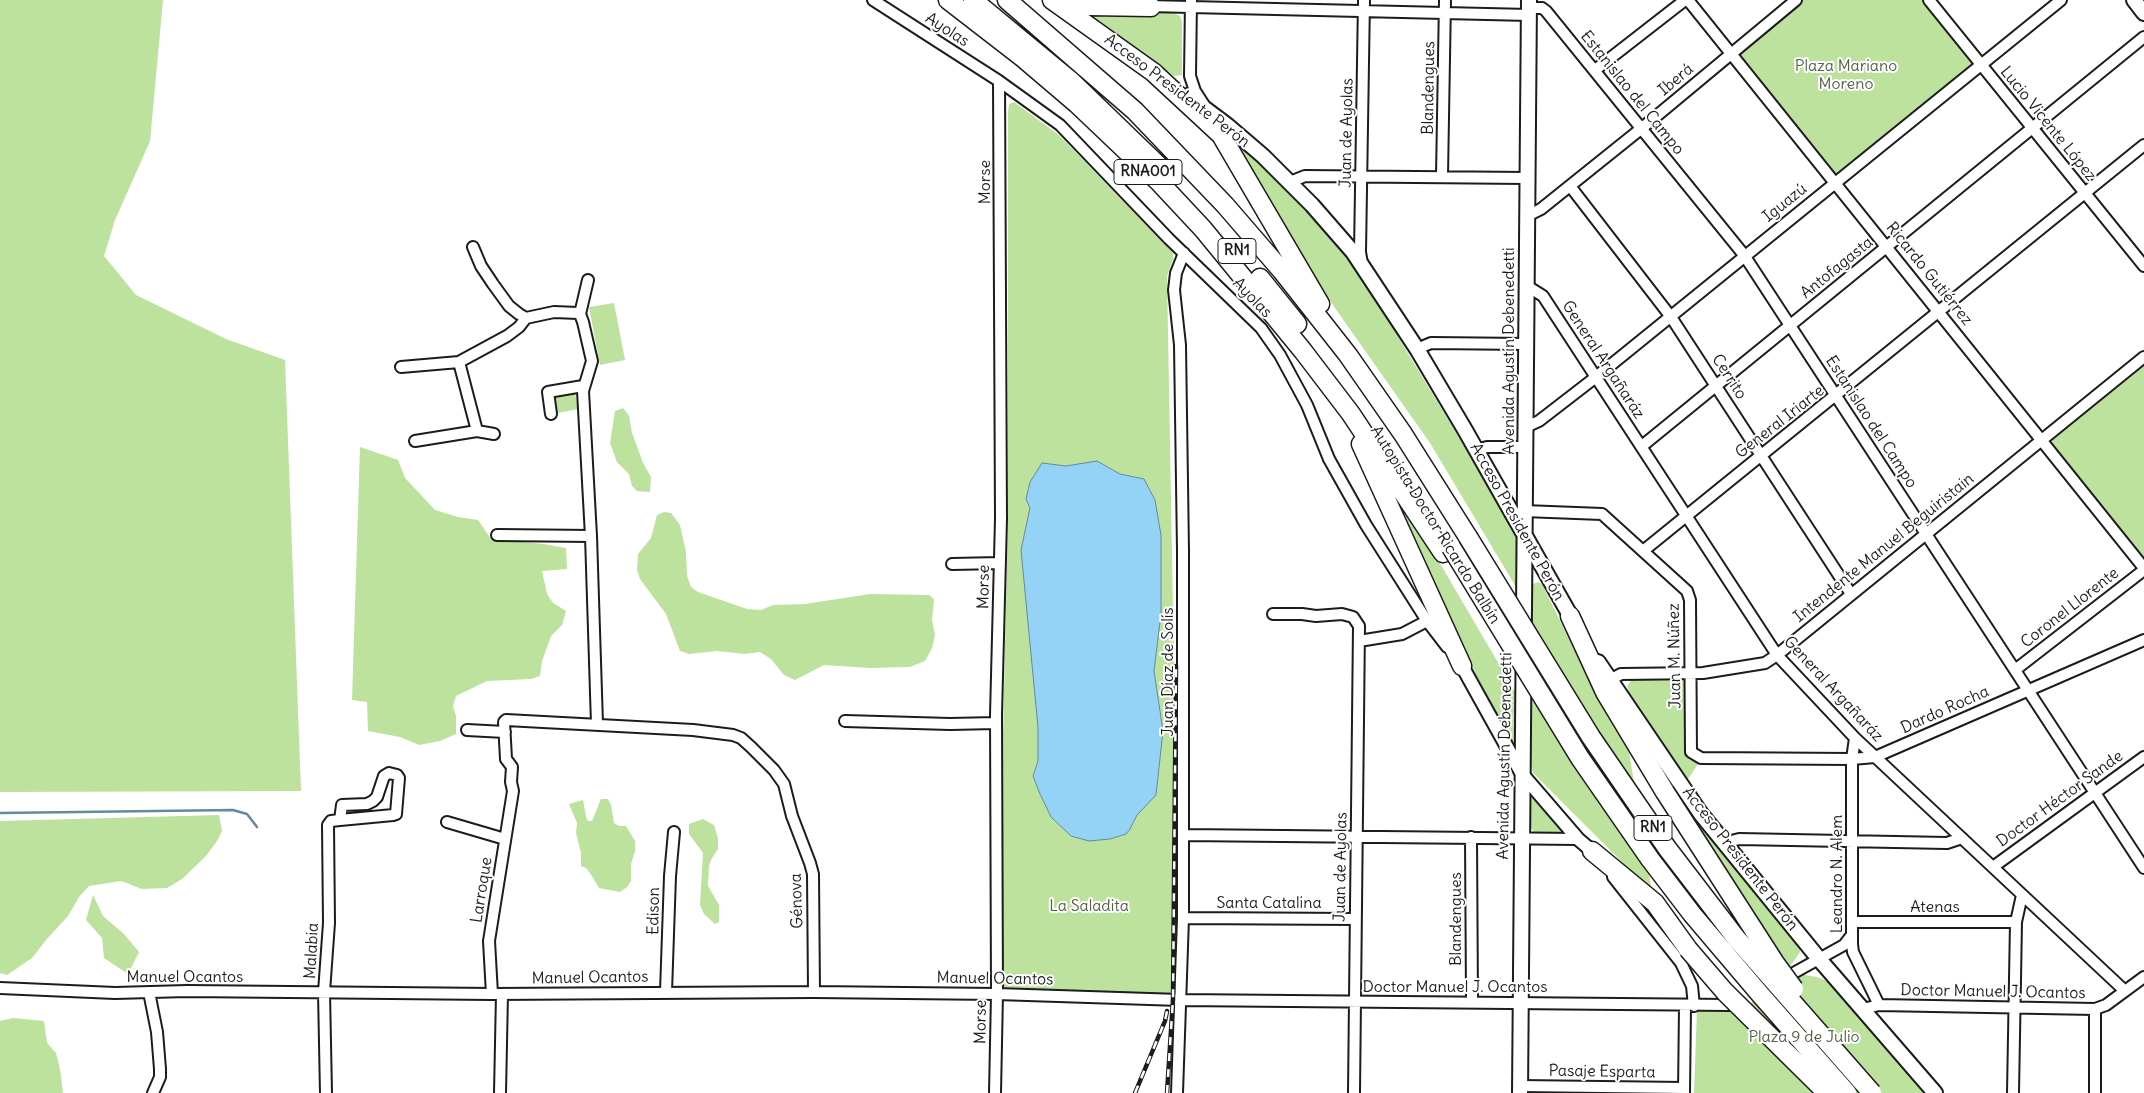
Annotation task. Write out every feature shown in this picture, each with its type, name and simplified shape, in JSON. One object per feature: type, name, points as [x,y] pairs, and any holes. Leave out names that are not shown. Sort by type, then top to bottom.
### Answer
[{"type":"highway","name":"RNA001","points":[[948,0],[1057,86],[1160,183],[1203,229],[1247,281],[1320,372],[1447,550],[1563,751],[1653,880],[1739,987],[1834,1093]]},
{"type":"highway","name":"Autopista Doctor Ricardo Balbín","points":[[973,0],[1078,87],[1173,180],[1232,244],[1280,302],[1362,412],[1447,550],[1575,750],[1650,859],[1728,958],[1847,1093]]},
{"type":"highway","name":"Autopista Doctor Ricardo Balbín","points":[[1007,0],[1095,75],[1163,140],[1225,204],[1282,271],[1348,354],[1403,434],[1591,737],[1667,848],[1736,938],[1867,1086]]},
{"type":"highway","name":"Acceso Presidente Perón","points":[[1052,0],[1153,72]]},
{"type":"highway","points":[[1063,0],[1089,6],[1151,7]]},
{"type":"highway","points":[[1153,72],[1221,135],[1258,195],[1348,354]]},
{"type":"highway","points":[[1320,372],[1362,447],[1462,666]]},
{"type":"highway","points":[[1570,616],[1605,692],[1664,792],[1775,963],[1867,1086]]},
{"type":"highway","points":[[1592,851],[1655,903],[1688,949],[1725,992],[1828,1093]]},
{"type":"main road","points":[[2134,0],[2144,13]]},
{"type":"main road","name":"Avenida Agustín Debenedetti","points":[[1520,1090],[1529,8]]},
{"type":"main road","name":"Acceso Presidente Perón","points":[[1153,72],[1207,109],[1263,156],[1329,224],[1363,267],[1417,349],[1477,450],[1524,538],[1570,616],[1610,680],[1685,791],[1819,959],[1935,1093]]},
{"type":"street","name":"Ayolas","points":[[873,0],[999,81],[1060,125],[1184,253],[1249,314],[1280,356],[1311,413],[1338,476],[1366,525],[1427,622],[1462,666]]},
{"type":"street","points":[[1126,0],[1151,7],[1191,3],[1364,5],[1445,13],[1529,8]]},
{"type":"street","name":"Blandengues","points":[[1442,176],[1445,0]]},
{"type":"street","points":[[1595,70],[1687,0]]},
{"type":"street","name":"Ricardo Gutiérrez","points":[[1687,0],[1732,52],[2144,569]]},
{"type":"street","name":"Iberá","points":[[1527,216],[1541,209],[1570,186],[1796,0]]},
{"type":"street","name":"Lucio Vicente López","points":[[1929,0],[2031,129],[2144,266]]},
{"type":"street","name":"Iguazú","points":[[1526,427],[1539,421],[1596,377],[2061,0]]},
{"type":"street","points":[[1191,3],[1190,76],[1195,91],[1207,109]]},
{"type":"street","name":"Juan de Ayolas","points":[[1363,267],[1360,252],[1364,5]]},
{"type":"street","name":"Estanislao del Campo","points":[[1529,8],[1542,8],[1546,11],[1744,256],[1837,395],[2144,868]]},
{"type":"street","name":"Antofagasta","points":[[1642,446],[2144,37]]},
{"type":"street","name":"Morse","points":[[995,1093],[996,722],[1000,563],[999,81]]},
{"type":"street","name":"General Iriarte","points":[[1644,551],[2144,145]]},
{"type":"street","points":[[1290,182],[1305,176],[1527,178]]},
{"type":"street","name":"Cerrito","points":[[1570,186],[1671,317],[1762,454],[1851,594]]},
{"type":"street","points":[[473,247],[481,266],[509,306],[526,318]]},
{"type":"street","name":"Juan Díaz de Solís","points":[[1177,1093],[1184,835],[1180,345],[1174,290],[1176,273],[1184,253]]},
{"type":"street","points":[[467,730],[505,732],[504,722],[506,720],[597,724],[584,386],[592,361],[580,314],[588,280]]},
{"type":"street","name":"General Argañaráz","points":[[1527,286],[1543,296],[1777,655],[1855,738],[2125,990]]},
{"type":"street","points":[[401,367],[459,362],[507,336],[526,318],[554,312],[580,314]]},
{"type":"street","points":[[1417,349],[1431,343],[1526,344]]},
{"type":"street","name":"Intendente Manuel Beguiristain","points":[[1610,680],[1620,674],[1690,674],[1765,663],[2144,357]]},
{"type":"street","points":[[459,362],[477,431]]},
{"type":"street","points":[[551,414],[548,392],[584,386]]},
{"type":"street","points":[[415,441],[477,431],[494,434]]},
{"type":"street","points":[[1477,450],[1487,447],[1525,447]]},
{"type":"street","name":"Juan M. Núñez","points":[[1524,511],[1597,513],[1606,517],[1690,596],[1691,752]]},
{"type":"street","points":[[497,535],[591,536]]},
{"type":"street","points":[[952,564],[1000,563]]},
{"type":"street","name":"Coronel Llorente","points":[[2015,670],[2144,569]]},
{"type":"street","name":"Juan de Ayolas","points":[[1273,614],[1348,615],[1356,620],[1359,626],[1354,1093]]},
{"type":"street","points":[[1358,641],[1402,634],[1427,622]]},
{"type":"street","name":"Dardo Rocha","points":[[1691,752],[1701,758],[1852,759],[1875,757],[2144,640]]},
{"type":"street","points":[[1462,666],[1522,774],[1578,839],[1592,851],[1681,964],[1692,986],[1684,1090]]},
{"type":"street","points":[[845,721],[950,724],[996,722]]},
{"type":"street","name":"Génova","points":[[597,724],[692,730],[733,735],[741,738],[774,770],[784,784],[792,816],[813,874],[814,992]]},
{"type":"street","name":"Larroque","points":[[500,1093],[497,994],[489,941],[513,791],[510,782],[512,768],[506,759],[505,732]]},
{"type":"street","name":"Leandro N. Alem","points":[[1855,738],[1852,759],[1852,936],[1854,952],[1879,1005]]},
{"type":"street","name":"Doctor Héctor Sande","points":[[1993,867],[2144,756]]},
{"type":"street","name":"Malabia","points":[[326,1093],[324,992],[329,923],[328,826],[331,821],[396,814],[399,778],[397,775],[389,773],[384,776],[377,797],[373,801],[367,804],[342,805],[340,820]]},
{"type":"street","points":[[446,822],[505,839]]},
{"type":"street","name":"Edison","points":[[666,992],[670,876],[674,832]]},
{"type":"street","points":[[1184,835],[1578,839]]},
{"type":"street","name":"Blandengues","points":[[1471,837],[1472,1001]]},
{"type":"street","points":[[1724,842],[1739,839],[1948,843],[1962,838]]},
{"type":"street","points":[[2013,1093],[2016,922],[2022,895]]},
{"type":"street","name":"Santa Catalina","points":[[1183,918],[1355,919]]},
{"type":"street","name":"Atenas","points":[[1853,922],[2016,922]]},
{"type":"street","points":[[1790,975],[1844,945],[1852,936]]},
{"type":"street","name":"Doctor Manuel J. Ocantos","points":[[1863,1009],[1879,1005],[2095,1009],[2106,1005],[2144,977]]},
{"type":"street","name":"Manuel Ocantos","points":[[0,988],[48,988],[85,992],[497,994],[814,992],[996,994],[1180,1000]]},
{"type":"street","points":[[149,992],[157,1032],[160,1069],[160,1077],[154,1093]]},
{"type":"street","name":"Doctor Manuel J. Ocantos","points":[[1180,1000],[1520,1001],[1690,1006],[1730,1005]]},
{"type":"street","points":[[2095,1009],[2095,1093]]},
{"type":"street","name":"Pasaje Esparta","points":[[1520,1090],[1684,1090]]},
{"type":"green space","points":[[0,0],[163,0],[150,141],[115,220],[104,256],[136,295],[226,339],[285,360],[301,791],[0,792]]},
{"type":"green space","name":"Plaza Mariano Moreno","points":[[1796,0],[1929,0],[1981,65],[1835,182],[1731,53]]},
{"type":"green space","points":[[1091,12],[1171,12],[1180,16],[1182,22],[1182,75],[1174,76],[1091,15]]},
{"type":"green space","name":"La Saladita","points":[[1014,102],[1059,135],[1173,253],[1173,259],[1167,276],[1180,1000],[997,994],[1008,518],[1008,112],[1009,104]]},
{"type":"green space","points":[[1232,137],[1299,204],[1355,266],[1518,535],[1516,587],[1430,443],[1316,281]]},
{"type":"green space","points":[[614,303],[625,360],[600,365],[589,307]]},
{"type":"green space","points":[[2144,357],[2144,568],[2042,440]]},
{"type":"green space","points":[[575,393],[578,409],[558,413],[555,396]]},
{"type":"green space","points":[[623,408],[629,416],[632,433],[643,463],[651,477],[650,492],[637,491],[632,486],[629,474],[617,462],[610,443],[615,411]]},
{"type":"green space","points":[[360,447],[398,460],[405,478],[435,510],[458,517],[478,520],[491,539],[566,548],[567,569],[542,571],[547,594],[553,603],[566,611],[562,625],[551,636],[542,661],[540,676],[531,679],[487,681],[456,696],[453,706],[456,716],[456,734],[440,741],[419,745],[400,737],[368,731],[367,702],[352,700]]},
{"type":"green space","points":[[1371,458],[1428,543],[1517,695],[1517,743],[1512,743],[1493,710]]},
{"type":"green space","points":[[664,512],[671,513],[680,525],[686,552],[687,576],[691,587],[698,592],[747,609],[761,610],[773,605],[805,604],[870,594],[929,595],[934,599],[932,620],[935,635],[932,648],[925,661],[910,667],[870,668],[824,665],[795,680],[784,675],[771,659],[760,652],[744,654],[717,651],[689,654],[680,651],[666,614],[640,579],[637,570],[638,554],[651,538],[657,515]]},
{"type":"green space","points":[[1538,582],[1542,584],[1591,684],[1629,752],[1652,892],[1533,773],[1529,761],[1531,587]]},
{"type":"green space","points":[[1633,678],[1681,679],[1685,681],[1687,686],[1685,754],[1690,760],[1697,761],[1698,764],[1686,782],[1629,693],[1627,686]]},
{"type":"green space","points":[[1534,797],[1567,832],[1534,832],[1531,828],[1529,799]]},
{"type":"green space","points":[[1676,797],[1717,840],[1800,943],[1800,952],[1789,968]]},
{"type":"green space","points":[[601,799],[608,799],[614,823],[619,826],[626,826],[635,841],[635,851],[631,864],[631,881],[620,892],[599,888],[586,868],[581,866],[581,853],[576,833],[577,823],[569,804],[583,800],[586,817],[588,821],[592,821]]},
{"type":"green space","points":[[219,815],[222,831],[217,841],[206,856],[182,879],[167,888],[142,889],[121,881],[89,886],[79,897],[68,916],[32,958],[7,975],[0,973],[0,821]]},
{"type":"green space","points":[[703,819],[714,825],[718,839],[718,849],[709,865],[708,886],[719,905],[719,922],[715,924],[704,914],[700,905],[703,853],[689,834],[689,824]]},
{"type":"green space","points":[[93,895],[103,916],[124,934],[139,952],[128,974],[104,958],[102,938],[86,920]]},
{"type":"green space","name":"Plaza 9 de Julio","points":[[1799,974],[1817,977],[1835,984],[1923,1093],[1694,1093],[1697,1010],[1732,1011],[1749,1004]]},
{"type":"green space","points":[[13,1018],[44,1021],[47,1043],[56,1053],[63,1093],[0,1093],[0,1021]]},
{"type":"water","points":[[1097,461],[1120,474],[1144,479],[1155,500],[1161,535],[1161,614],[1154,671],[1163,731],[1156,795],[1137,815],[1126,834],[1110,839],[1089,841],[1071,836],[1051,817],[1033,776],[1038,761],[1038,727],[1021,550],[1030,508],[1026,499],[1030,482],[1042,463],[1066,466]]},
{"type":"waterway","points":[[0,813],[233,810],[247,814],[257,827]]},
{"type":"railway","points":[[1167,1093],[1173,999],[1176,666]]},
{"type":"railway","points":[[1135,1093],[1165,1021],[1167,1011]]}]
